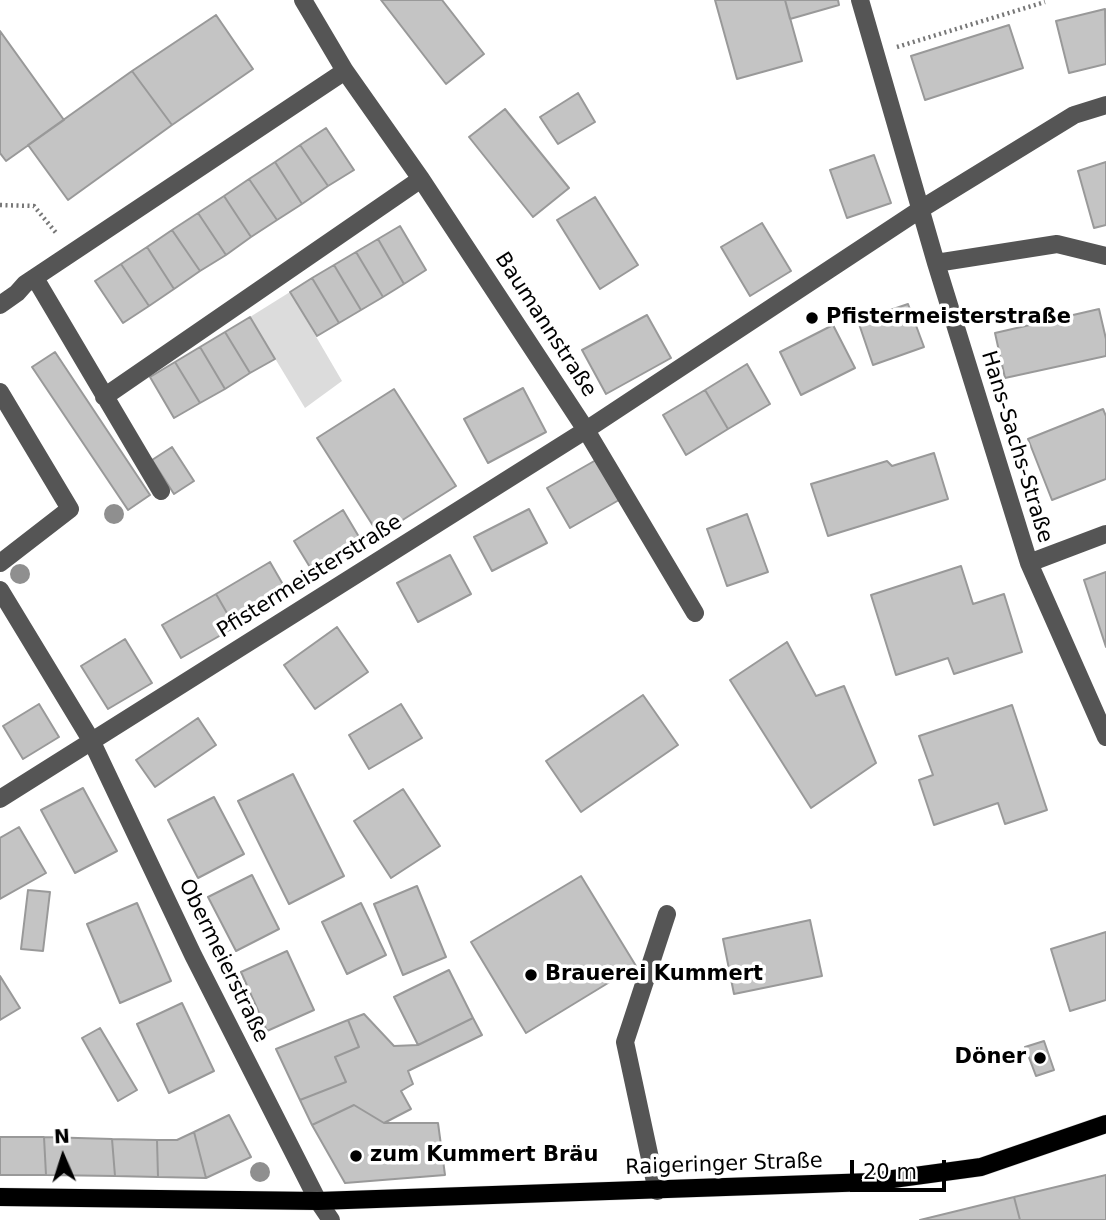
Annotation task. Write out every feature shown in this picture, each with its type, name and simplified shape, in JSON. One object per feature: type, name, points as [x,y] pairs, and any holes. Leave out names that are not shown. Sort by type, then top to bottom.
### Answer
[{"type":"main road","name":"Raigeringer Straße","points":[[0,1197],[318,1201],[871,1182],[981,1167],[1106,1124]]},
{"type":"street","name":"Baumannstraße","points":[[303,0],[345,71],[421,179],[586,430],[695,612]]},
{"type":"street","name":"Hans-Sachs-Straße","points":[[860,0],[936,263],[1028,563],[1106,737]]},
{"type":"street","points":[[0,305],[35,278],[345,71]]},
{"type":"street","name":"Pfistermeisterstraße","points":[[0,799],[586,430],[921,209],[1074,115],[1106,106]]},
{"type":"street","points":[[104,397],[421,179]]},
{"type":"street","points":[[936,263],[1057,244],[1106,256]]},
{"type":"street","points":[[35,278],[161,491]]},
{"type":"street","points":[[0,392],[70,509],[0,563]]},
{"type":"street","points":[[1028,563],[1106,534]]},
{"type":"street","points":[[0,590],[91,740]]},
{"type":"street","name":"Obermeierstraße","points":[[91,740],[193,955],[318,1201],[331,1220]]},
{"type":"street","points":[[657,1191],[625,1042],[667,914]]},
{"type":"path","points":[[876,53],[1045,2]]},
{"type":"path","points":[[0,205],[34,206],[72,254]]},
{"type":"shaded area","points":[[290,292],[342,381],[305,408],[250,317]]},
{"type":"building","points":[[381,0],[442,0],[484,54],[446,84]]},
{"type":"building","points":[[715,0],[785,0],[802,61],[737,79]]},
{"type":"building","points":[[785,0],[838,0],[839,5],[790,19]]},
{"type":"building","points":[[1105,9],[1106,64],[1069,73],[1056,21]]},
{"type":"building","points":[[216,15],[253,69],[172,125],[132,71]]},
{"type":"building","points":[[1009,25],[1023,68],[925,100],[911,56]]},
{"type":"building","points":[[0,31],[64,120],[6,161],[0,153]]},
{"type":"building","points":[[132,71],[172,125],[68,200],[28,145]]},
{"type":"building","points":[[578,93],[595,122],[558,144],[540,117]]},
{"type":"building","points":[[505,109],[569,188],[533,217],[469,137]]},
{"type":"building","points":[[326,128],[354,170],[328,186],[300,145]]},
{"type":"building","points":[[300,145],[328,186],[302,204],[275,162]]},
{"type":"building","points":[[874,155],[891,203],[847,218],[830,170]]},
{"type":"building","points":[[275,162],[302,204],[277,220],[249,179]]},
{"type":"building","points":[[1106,162],[1106,225],[1094,228],[1078,171]]},
{"type":"building","points":[[249,179],[277,220],[251,237],[224,196]]},
{"type":"building","points":[[224,196],[251,237],[226,255],[198,213]]},
{"type":"building","points":[[595,197],[638,265],[600,289],[557,220]]},
{"type":"building","points":[[198,213],[226,255],[200,271],[172,230]]},
{"type":"building","points":[[762,223],[791,271],[750,296],[721,247]]},
{"type":"building","points":[[400,226],[426,270],[404,284],[378,239]]},
{"type":"building","points":[[172,230],[200,271],[174,289],[147,247]]},
{"type":"building","points":[[378,239],[404,284],[383,297],[356,252]]},
{"type":"building","points":[[147,247],[174,289],[149,306],[121,264]]},
{"type":"building","points":[[356,252],[383,297],[361,310],[334,265]]},
{"type":"building","points":[[121,264],[149,306],[123,323],[95,281]]},
{"type":"building","points":[[334,265],[361,310],[339,323],[312,278]]},
{"type":"building","points":[[312,278],[339,323],[317,336],[290,292]]},
{"type":"building","points":[[908,304],[924,347],[873,365],[858,321]]},
{"type":"building","points":[[1099,309],[1106,339],[1106,356],[1005,378],[995,333]]},
{"type":"building","points":[[647,315],[671,358],[606,394],[582,350]]},
{"type":"building","points":[[250,317],[275,359],[250,373],[225,332]]},
{"type":"building","points":[[833,325],[855,368],[801,395],[780,352]]},
{"type":"building","points":[[225,332],[250,373],[225,389],[200,347]]},
{"type":"building","points":[[200,347],[225,389],[200,403],[175,362]]},
{"type":"building","points":[[55,352],[150,495],[128,510],[32,367]]},
{"type":"building","points":[[175,362],[200,403],[174,418],[150,377]]},
{"type":"building","points":[[747,364],[770,404],[728,429],[705,390]]},
{"type":"building","points":[[523,388],[546,432],[488,463],[464,419]]},
{"type":"building","points":[[394,389],[456,486],[379,535],[317,438]]},
{"type":"building","points":[[705,390],[728,429],[686,455],[663,415]]},
{"type":"building","points":[[1103,409],[1106,416],[1106,479],[1052,500],[1028,439]]},
{"type":"building","points":[[172,447],[194,481],[174,494],[152,460]]},
{"type":"building","points":[[934,453],[948,499],[828,536],[811,484],[887,461],[892,466]]},
{"type":"building","points":[[596,460],[619,500],[570,528],[547,488]]},
{"type":"building","points":[[529,509],[547,543],[492,571],[474,537]]},
{"type":"building","points":[[343,510],[365,547],[316,577],[294,541]]},
{"type":"building","points":[[747,514],[768,572],[727,586],[707,529]]},
{"type":"building","points":[[450,555],[471,594],[418,622],[397,583]]},
{"type":"building","points":[[270,562],[289,595],[235,627],[216,594]]},
{"type":"building","points":[[961,566],[973,604],[1004,594],[1022,652],[954,674],[948,658],[896,675],[871,595]]},
{"type":"building","points":[[1106,572],[1106,647],[1084,580]]},
{"type":"building","points":[[216,594],[235,627],[181,658],[162,625]]},
{"type":"building","points":[[337,627],[368,672],[315,709],[284,665]]},
{"type":"building","points":[[125,639],[152,683],[108,709],[81,666]]},
{"type":"building","points":[[787,642],[816,696],[844,686],[876,763],[811,808],[730,680]]},
{"type":"building","points":[[643,695],[678,745],[581,812],[546,761]]},
{"type":"building","points":[[39,704],[59,737],[23,759],[3,726]]},
{"type":"building","points":[[401,704],[422,738],[369,769],[349,735]]},
{"type":"building","points":[[1012,705],[1047,810],[1005,824],[998,803],[934,825],[919,780],[933,775],[919,736]]},
{"type":"building","points":[[198,718],[216,745],[155,787],[136,760]]},
{"type":"building","points":[[293,774],[344,876],[289,904],[238,801]]},
{"type":"building","points":[[83,788],[117,851],[75,873],[41,810]]},
{"type":"building","points":[[403,789],[440,846],[391,878],[354,821]]},
{"type":"building","points":[[214,797],[244,854],[198,878],[168,820]]},
{"type":"building","points":[[19,827],[46,873],[0,899],[0,838]]},
{"type":"building","points":[[252,875],[279,929],[236,951],[208,897]]},
{"type":"building","points":[[581,876],[636,966],[526,1033],[471,942]]},
{"type":"building","points":[[417,886],[446,957],[403,975],[374,904]]},
{"type":"building","points":[[28,890],[50,892],[43,951],[21,949]]},
{"type":"building","points":[[137,903],[171,981],[120,1003],[87,924]]},
{"type":"building","points":[[361,903],[386,955],[347,974],[322,922]]},
{"type":"building","points":[[810,920],[822,976],[734,994],[723,939]]},
{"type":"building","points":[[1106,932],[1106,1000],[1070,1011],[1051,949]]},
{"type":"building","points":[[287,951],[314,1010],[267,1031],[241,972]]},
{"type":"building","points":[[449,970],[473,1018],[418,1045],[394,997]]},
{"type":"building","points":[[0,976],[20,1008],[0,1020]]},
{"type":"building","points":[[182,1003],[214,1071],[169,1093],[137,1024]]},
{"type":"building","points":[[364,1014],[394,1046],[418,1045],[473,1018],[482,1035],[408,1071],[413,1084],[401,1091],[411,1109],[384,1123],[354,1105],[312,1125],[300,1100],[346,1082],[335,1057],[359,1047],[348,1020]]},
{"type":"building","points":[[348,1020],[359,1047],[335,1057],[346,1082],[300,1100],[276,1049]]},
{"type":"building","points":[[100,1028],[137,1090],[118,1101],[82,1038]]},
{"type":"building","name":"Döner","points":[[1044,1041],[1054,1070],[1036,1076],[1025,1047]]},
{"type":"building","points":[[354,1105],[384,1123],[438,1123],[445,1175],[345,1183],[312,1125]]},
{"type":"building","points":[[229,1115],[251,1157],[206,1178],[194,1132]]},
{"type":"building","points":[[194,1132],[206,1178],[158,1177],[157,1140],[177,1140]]},
{"type":"building","points":[[0,1137],[44,1137],[46,1175],[0,1175]]},
{"type":"building","points":[[44,1137],[112,1139],[115,1176],[46,1175]]},
{"type":"building","points":[[112,1139],[157,1140],[158,1177],[115,1176]]},
{"type":"building","points":[[1106,1175],[1106,1220],[1020,1220],[1014,1197]]},
{"type":"building","points":[[1014,1197],[1020,1220],[920,1220]]},
{"type":"place","name":"Pfistermeisterstraße","points":[[812,318]]},
{"type":"place","name":"Brauerei Kummert","points":[[531,975]]},
{"type":"place","name":"Döner","points":[[1040,1058]]},
{"type":"place","name":"zum Kummert Bräu","points":[[356,1156]]}]
